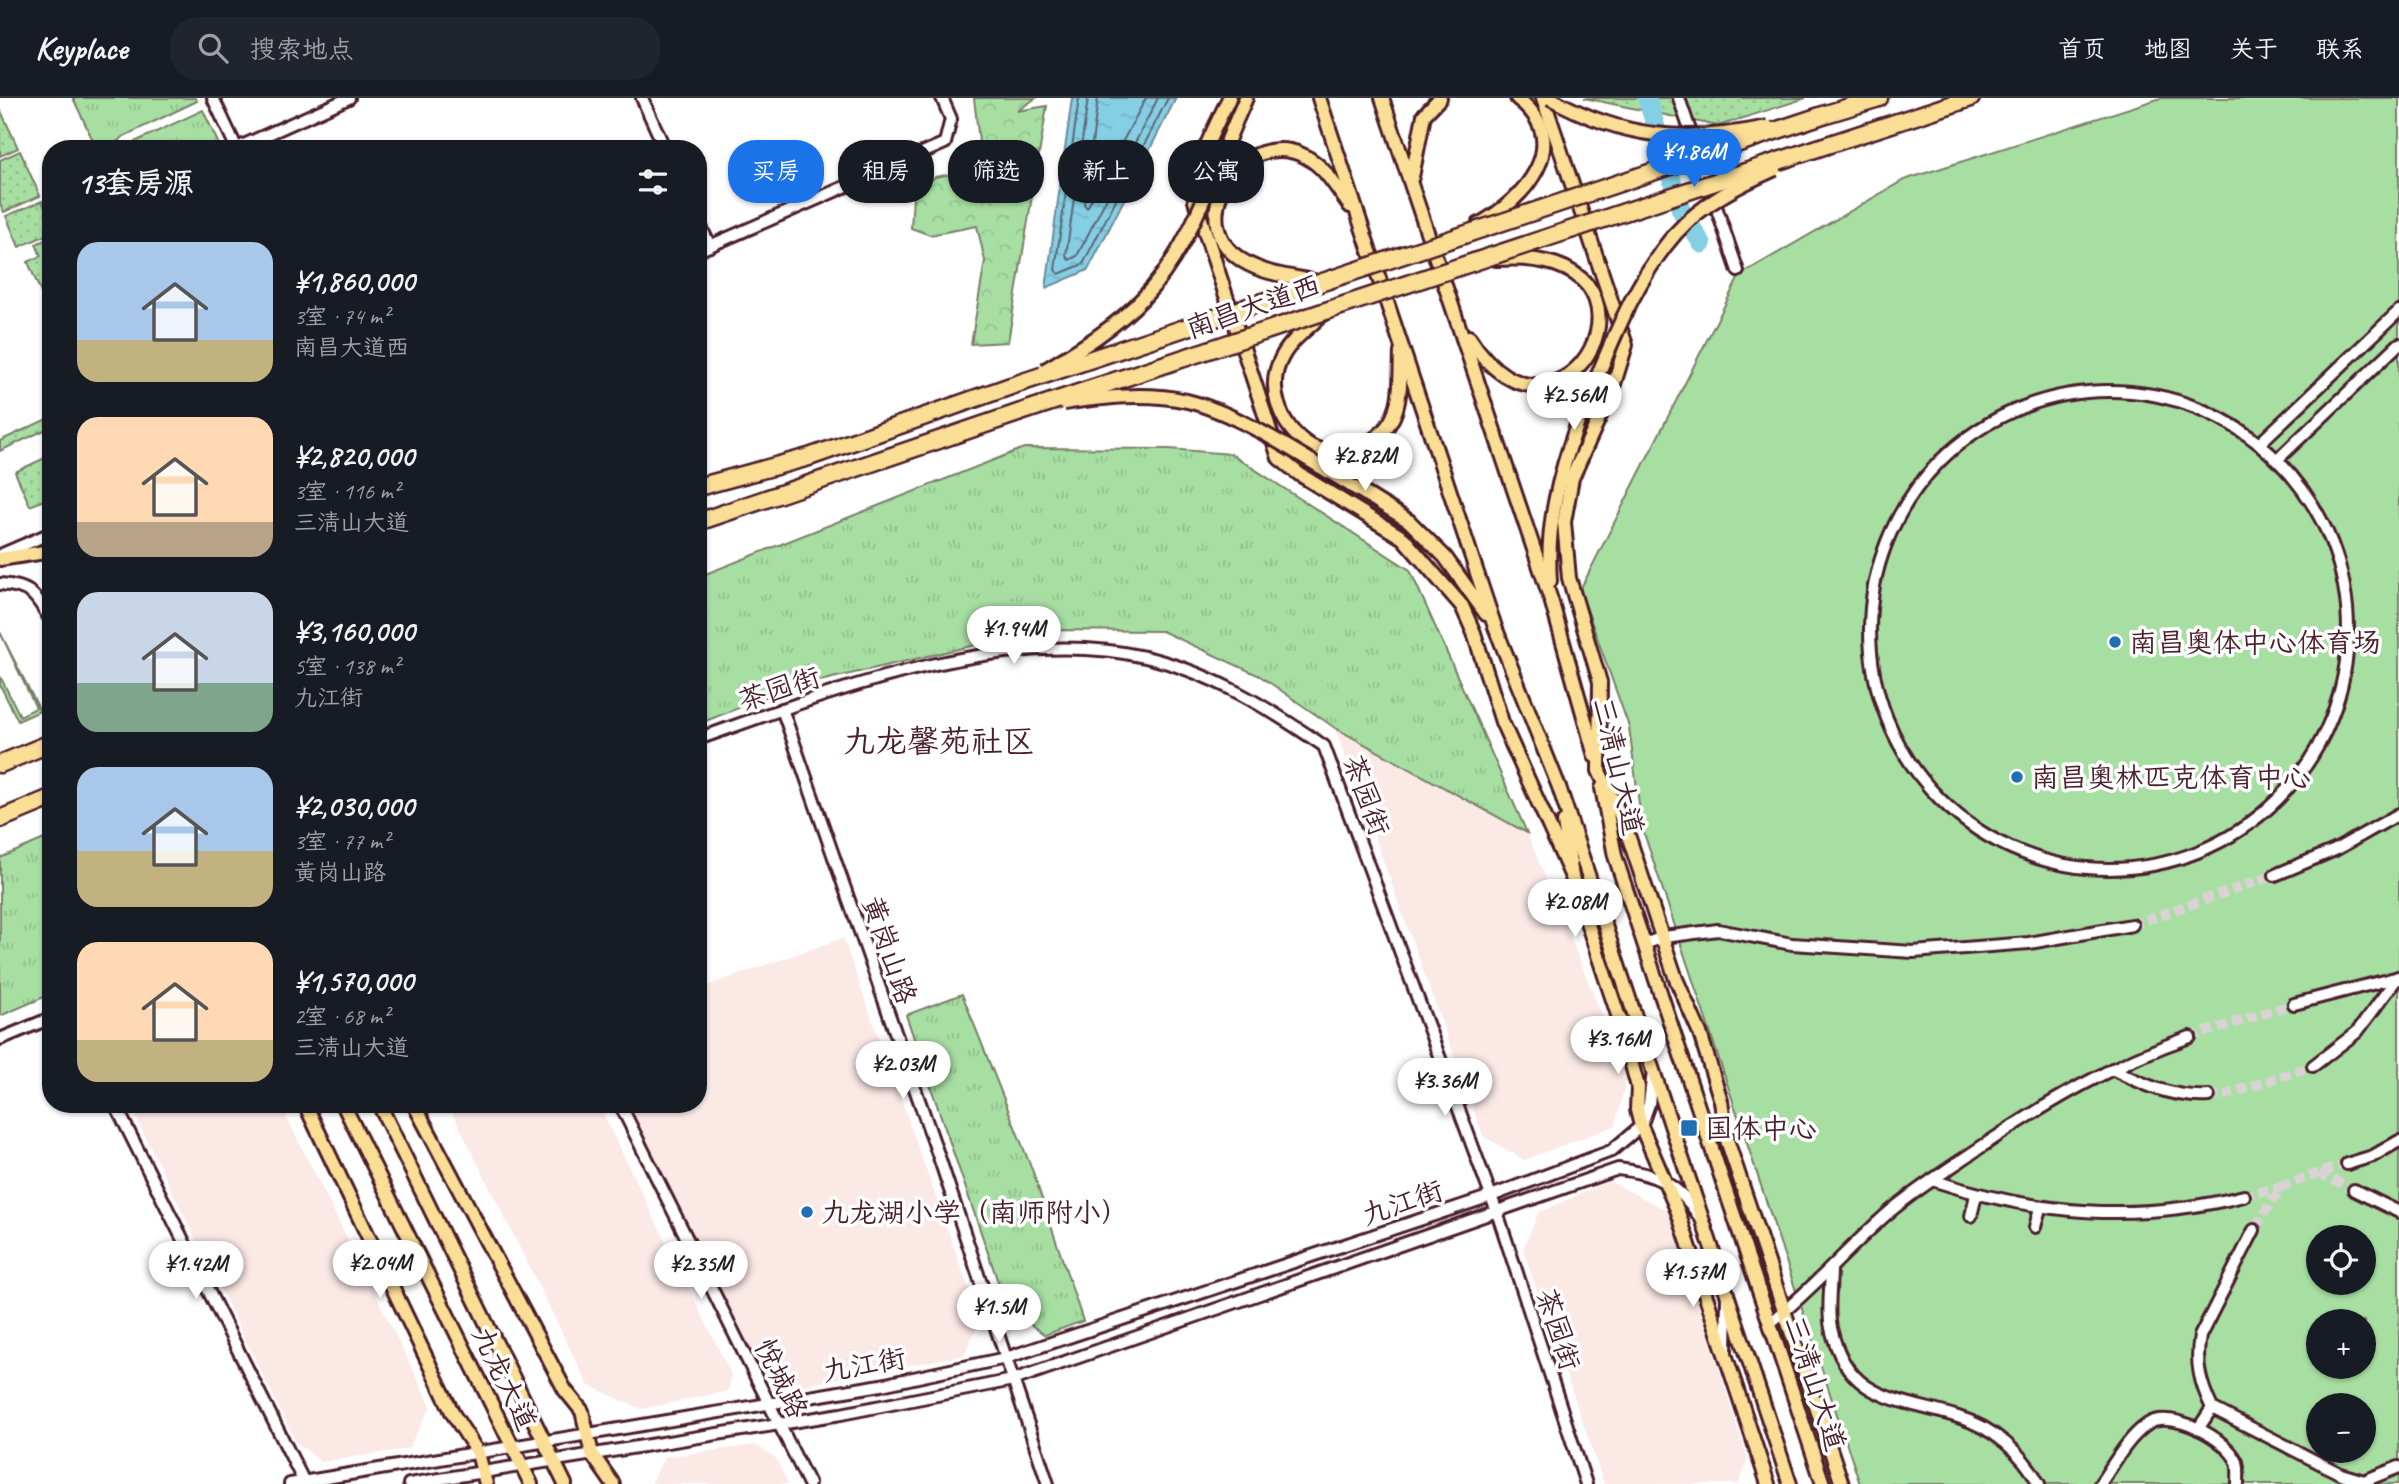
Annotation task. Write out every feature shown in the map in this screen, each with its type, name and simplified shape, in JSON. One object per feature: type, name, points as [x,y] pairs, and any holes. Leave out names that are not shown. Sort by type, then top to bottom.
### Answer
[{"type":"highway","name":"南昌大道西","points":[[707,485],[809,457],[1317,282],[1880,98]]},
{"type":"highway","name":"南昌大道西","points":[[707,519],[1328,309],[1971,98]]},
{"type":"highway","points":[[0,764],[42,747]]},
{"type":"highway","points":[[0,819],[42,801]]},
{"type":"main road","points":[[1229,98],[1198,167],[1194,183],[1195,201],[1279,458],[1298,474],[1403,538],[1462,606],[1474,633],[1502,722],[1572,877],[1619,1018],[1638,1087],[1637,1110],[1641,1126],[1678,1212],[1768,1484]]},
{"type":"main road","points":[[1029,380],[1093,341],[1145,296],[1176,251],[1246,98]]},
{"type":"main road","name":"三清山大道","points":[[1319,98],[1495,627],[1559,787],[1790,1484]]},
{"type":"main road","name":"三清山大道","points":[[1382,98],[1552,603],[1599,771],[1615,856],[1823,1484]]},
{"type":"main road","points":[[1412,181],[1424,115],[1440,98]]},
{"type":"main road","points":[[1456,236],[1499,213],[1537,173],[1543,150],[1540,132],[1533,114],[1517,98]]},
{"type":"main road","points":[[1543,98],[1626,345],[1613,387],[1572,478],[1564,522],[1569,578],[1601,682],[1599,771],[1624,823],[1676,979],[1704,1044],[1721,1101],[1727,1137],[1842,1484]]},
{"type":"main road","points":[[1550,98],[1584,117],[1623,130],[1656,136],[1700,137],[1747,131],[1826,114]]},
{"type":"main road","points":[[1552,603],[1549,527],[1561,470],[1578,422],[1641,285],[1676,233],[1723,195],[1827,145]]},
{"type":"main road","points":[[1317,282],[1255,267],[1235,256],[1225,244],[1217,204],[1233,172],[1259,153],[1291,152],[1320,167],[1358,218]]},
{"type":"main road","points":[[1457,319],[1480,355],[1509,378],[1536,384],[1555,383],[1585,363],[1600,326],[1593,294],[1567,268],[1549,261],[1524,257],[1474,261]]},
{"type":"main road","points":[[1328,309],[1295,340],[1282,357],[1275,377],[1280,411],[1306,444],[1323,450],[1365,446],[1382,434],[1394,416],[1401,345]]},
{"type":"main road","points":[[1036,407],[1111,397],[1152,396],[1189,401],[1259,432],[1409,522],[1445,557],[1495,627]]},
{"type":"main road","points":[[0,557],[42,552]]},
{"type":"main road","points":[[1559,787],[1572,877]]},
{"type":"main road","points":[[27,807],[42,804]]},
{"type":"main road","points":[[1619,1018],[1653,1068]]},
{"type":"main road","points":[[309,1113],[453,1414],[478,1452],[484,1478]]},
{"type":"main road","name":"九龙大道","points":[[347,1113],[531,1484]]},
{"type":"main road","name":"九龙大道","points":[[383,1113],[565,1484]]},
{"type":"main road","points":[[419,1113],[565,1390],[582,1411],[592,1454],[613,1484]]},
{"type":"street","points":[[213,98],[233,140]]},
{"type":"street","points":[[255,140],[349,98]]},
{"type":"street","points":[[642,98],[661,140]]},
{"type":"street","points":[[707,247],[945,143],[951,119],[942,98]]},
{"type":"street","points":[[1679,98],[1738,271]]},
{"type":"street","points":[[707,240],[710,246]]},
{"type":"street","points":[[2260,443],[2399,311]]},
{"type":"street","points":[[2278,459],[2399,344]]},
{"type":"street","points":[[2088,391],[2150,393],[2208,411],[2260,443],[2278,459],[2310,499],[2333,544],[2346,594],[2348,645],[2339,696],[2320,743],[2291,786],[2253,821],[2188,856],[2114,870],[2053,864],[2041,860],[1995,842],[1945,807],[1906,760],[1890,726],[1880,704],[1869,644],[1874,583],[1890,536],[1894,525],[1928,473],[1974,432],[2028,404],[2088,391]]},
{"type":"street","points":[[0,557],[42,537]]},
{"type":"street","points":[[0,584],[19,585],[37,596],[42,605]]},
{"type":"street","name":"茶园街","points":[[707,736],[782,709],[953,659],[1025,649],[1085,648],[1146,657],[1211,680],[1269,708],[1325,746],[1497,1212],[1586,1484]]},
{"type":"street","name":"黄岗山路","points":[[782,709],[1048,1484]]},
{"type":"street","points":[[2275,876],[2334,850],[2399,814]]},
{"type":"street","points":[[1644,944],[1664,937],[1718,930],[1792,944],[1913,952],[2029,943],[2132,925]]},
{"type":"street","points":[[2294,1004],[2398,977]]},
{"type":"street","points":[[2313,1066],[2357,1032],[2398,977]]},
{"type":"street","points":[[0,1039],[42,1022]]},
{"type":"street","points":[[1770,1323],[1887,1214],[1932,1180],[2034,1112],[2112,1069],[2190,1037]]},
{"type":"street","points":[[1641,1126],[1649,1104],[1653,1068]]},
{"type":"street","points":[[2112,1069],[2149,1088],[2189,1097],[2209,1096]]},
{"type":"street","points":[[120,1113],[305,1483]]},
{"type":"street","name":"悦城路","points":[[624,1113],[809,1484]]},
{"type":"street","name":"九江街","points":[[289,1484],[881,1385],[1006,1359],[1491,1196],[1611,1152],[1641,1126]]},
{"type":"street","points":[[2347,1164],[2373,1156],[2399,1141]]},
{"type":"street","name":"九江街","points":[[409,1484],[484,1478],[522,1466],[854,1412],[1013,1381],[1618,1169],[1645,1172],[1665,1182],[1687,1197],[1704,1226]]},
{"type":"street","points":[[1932,1180],[1976,1195],[2040,1208],[2128,1214],[2197,1208],[2244,1196]]},
{"type":"street","points":[[2354,1190],[2399,1212]]},
{"type":"street","points":[[1972,1216],[1976,1195]]},
{"type":"street","points":[[2035,1227],[2040,1208]]},
{"type":"street","points":[[2254,1230],[2200,1336],[2196,1354],[2200,1382],[2212,1408],[2341,1479],[2364,1481],[2399,1467]]},
{"type":"street","points":[[1831,1268],[1831,1326],[1846,1368],[1871,1391],[1904,1404],[1958,1417],[2006,1441],[2039,1484]]},
{"type":"street","points":[[1726,1355],[1727,1295]]},
{"type":"street","points":[[2198,1429],[2212,1408]]},
{"type":"street","points":[[2100,1484],[2128,1443],[2150,1422],[2176,1419],[2221,1441],[2237,1462],[2238,1484]]},
{"type":"shaded area","points":[[1335,728],[1527,833],[1627,1076],[1615,1126],[1524,1160],[1483,1136]]},
{"type":"shaded area","name":"九龙湖小学（南师附小）","points":[[843,938],[980,1320],[964,1355],[783,1389],[750,1363],[623,1113],[707,1113],[707,986]]},
{"type":"shaded area","points":[[133,1113],[284,1113],[431,1406],[408,1449],[321,1462],[296,1442]]},
{"type":"shaded area","points":[[452,1113],[602,1113],[731,1374],[729,1391],[641,1409],[588,1385]]},
{"type":"shaded area","points":[[1609,1181],[1669,1211],[1748,1460],[1738,1484],[1604,1484],[1523,1250],[1538,1213]]},
{"type":"shaded area","points":[[755,1445],[775,1457],[788,1484],[651,1484],[664,1457]]},
{"type":"green space","points":[[73,98],[195,98],[197,101],[119,140],[93,140]]},
{"type":"green space","points":[[974,98],[1036,98],[1017,111],[1047,106],[1041,140],[979,140]]},
{"type":"green space","points":[[1584,98],[1806,98],[1718,126]]},
{"type":"green space","name":"南昌奥林匹克体育中心","points":[[2161,98],[2399,98],[2399,1484],[1860,1484],[1642,827],[1629,727],[1580,590],[1740,275],[1904,180]]},
{"type":"green space","points":[[0,109],[18,148],[0,156]]},
{"type":"green space","points":[[203,110],[217,140],[139,140]]},
{"type":"green space","points":[[20,151],[40,196],[4,212],[0,204],[0,160]]},
{"type":"green space","points":[[948,175],[948,203],[1031,203],[1008,342],[971,344],[985,261],[977,226],[930,235],[911,228],[913,203],[934,203],[935,177]]},
{"type":"green space","points":[[42,201],[42,237],[19,247],[6,216]]},
{"type":"green space","points":[[42,241],[42,295],[28,262],[41,256],[36,244]]},
{"type":"green space","points":[[42,421],[42,431],[0,451],[0,441]]},
{"type":"green space","points":[[1024,448],[1169,449],[1231,454],[1410,570],[1527,833],[1335,728],[1260,676],[1162,631],[1041,630],[789,688],[707,720],[707,573]]},
{"type":"green space","points":[[42,459],[42,501],[30,506],[15,472]]},
{"type":"green space","points":[[0,632],[40,711],[18,721],[0,685],[0,676],[20,716],[36,708]]},
{"type":"green space","points":[[42,840],[42,998],[0,1016],[0,858]]},
{"type":"green space","points":[[962,994],[1033,1172],[1083,1321],[1045,1335],[1007,1308],[906,1015]]},
{"type":"water","points":[[1072,98],[1176,98],[1154,141],[1066,140]]},
{"type":"water","points":[[1058,200],[1058,203],[1122,203],[1088,270],[1046,288]]},
{"type":"waterway","points":[[1647,98],[1681,210],[1702,244]]},
{"type":"tunnel","points":[[2132,925],[2275,875]]},
{"type":"tunnel","points":[[2190,1037],[2294,1004]]},
{"type":"tunnel","points":[[2209,1096],[2225,1095],[2313,1066]]},
{"type":"tunnel","points":[[2347,1164],[2319,1173],[2354,1190]]},
{"type":"tunnel","points":[[2281,1187],[2319,1173]]},
{"type":"tunnel","points":[[2244,1196],[2281,1187],[2254,1230]]},
{"type":"place","name":"南昌奥体中心体育场","points":[[2115,642]]},
{"type":"place","name":"南昌奥林匹克体育中心","points":[[2017,777]]},
{"type":"place","name":"国体中心","points":[[1689,1128]]},
{"type":"place","name":"九龙湖小学（南师附小）","points":[[807,1212]]},
{"type":"district","name":"九龙馨苑社区","points":[[939,741]]}]
